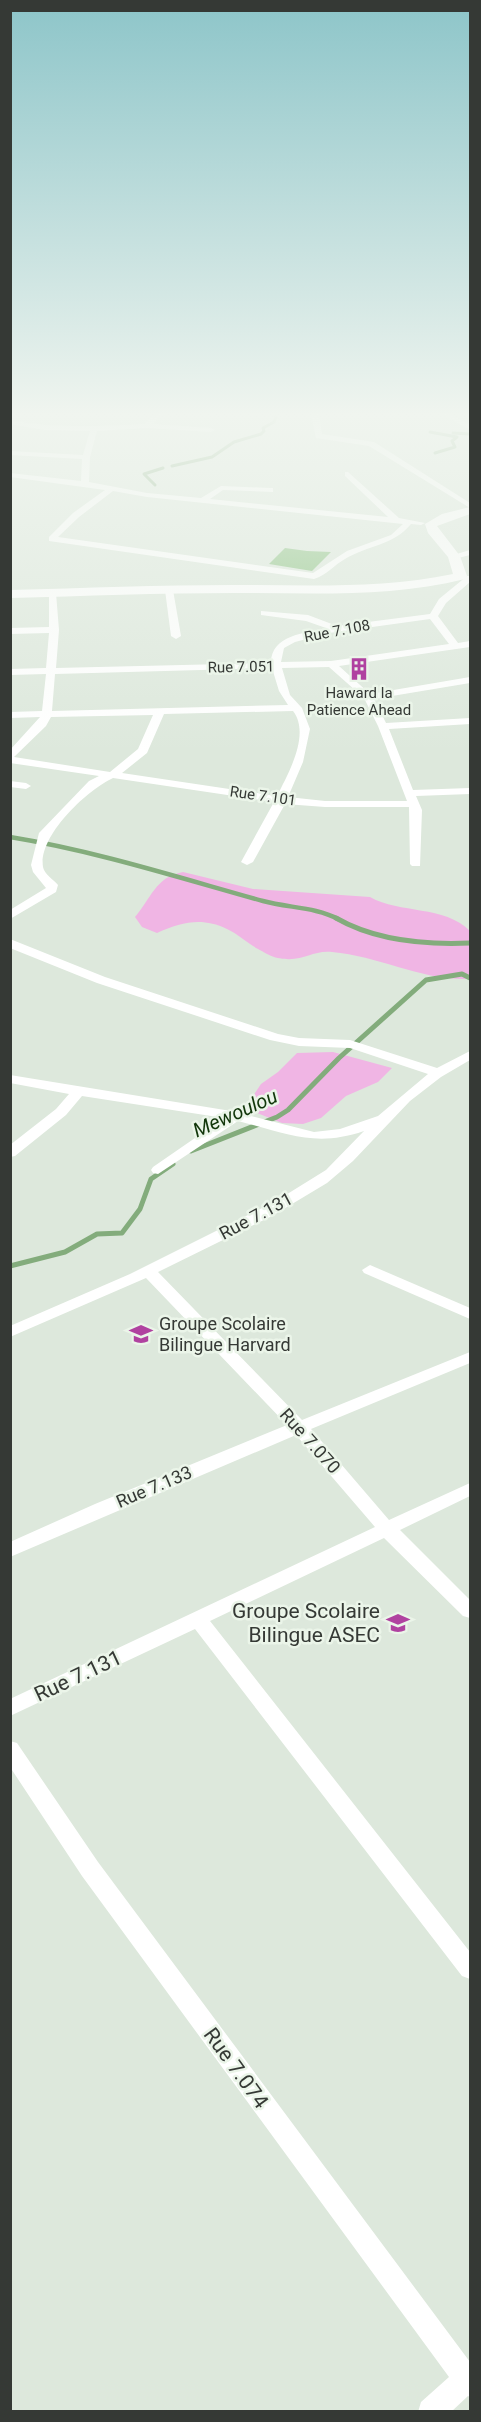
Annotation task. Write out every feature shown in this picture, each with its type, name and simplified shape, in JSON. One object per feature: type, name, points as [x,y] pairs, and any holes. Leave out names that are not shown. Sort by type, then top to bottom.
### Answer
[{"type":"main road","points":[[418,527],[447,564],[463,577]]},
{"type":"main road","points":[[432,527],[454,556],[463,577]]},
{"type":"main road","points":[[10,589],[371,586],[463,577]]},
{"type":"main road","points":[[10,594],[169,590],[380,589],[463,577]]},
{"type":"street","points":[[63,527],[52,538],[314,576],[343,556],[369,548],[409,527]]},
{"type":"street","points":[[454,556],[471,553]]},
{"type":"street","points":[[456,647],[433,616],[442,601],[463,577]]},
{"type":"street","points":[[169,590],[176,636]]},
{"type":"street","points":[[10,758],[42,723],[47,714],[54,630],[52,593]]},
{"type":"street","points":[[264,613],[308,618],[337,629]]},
{"type":"street","name":"Rue 7.108","points":[[276,666],[276,656],[282,645],[337,629],[433,616]]},
{"type":"street","points":[[10,632],[54,630]]},
{"type":"street","name":"Rue 7.051","points":[[10,672],[331,664],[471,644]]},
{"type":"street","points":[[331,664],[368,697],[383,726],[416,810],[416,864]]},
{"type":"street","points":[[247,862],[281,800],[303,742],[305,726],[297,708],[286,696],[276,666]]},
{"type":"street","points":[[368,697],[471,680]]},
{"type":"street","points":[[10,715],[297,708]]},
{"type":"street","points":[[14,911],[52,889],[52,885],[39,872],[37,865],[45,833],[93,783],[114,774],[142,751],[160,711]]},
{"type":"street","points":[[383,726],[471,721]]},
{"type":"street","name":"Rue 7.101","points":[[10,758],[281,800],[325,804],[471,791]]},
{"type":"street","points":[[10,784],[26,786]]},
{"type":"street","points":[[10,943],[101,980],[274,1037],[318,1044],[358,1046],[438,1073]]},
{"type":"street","name":"Rue 7.131","points":[[10,1332],[60,1313],[149,1272],[252,1220],[321,1180],[360,1147],[386,1117],[438,1073],[471,1055]]},
{"type":"street","points":[[10,1079],[78,1092],[236,1116],[314,1136],[348,1132],[386,1117]]},
{"type":"street","points":[[10,1153],[61,1112],[78,1092]]},
{"type":"street","points":[[158,1170],[236,1116]]},
{"type":"street","points":[[370,1270],[471,1314]]},
{"type":"street","name":"Rue 7.070","points":[[149,1272],[298,1426],[387,1529],[471,1611]]},
{"type":"street","name":"Rue 7.133","points":[[10,1550],[298,1426],[471,1357]]},
{"type":"street","name":"Rue 7.131","points":[[10,1708],[471,1489]]},
{"type":"street","points":[[198,1619],[471,1969]]},
{"type":"street","name":"Rue 7.074","points":[[10,1749],[90,1869],[443,2349],[470,2380]]},
{"type":"street","points":[[431,2412],[470,2380]]},
{"type":"shaded area","points":[[183,872],[253,889],[370,897],[395,906],[448,917],[470,931],[470,979],[435,976],[367,958],[332,952],[294,959],[275,957],[254,947],[231,931],[209,923],[192,922],[157,933],[142,927],[135,917],[154,890],[166,879]]},
{"type":"shaded area","points":[[333,1052],[392,1068],[378,1082],[346,1096],[321,1118],[303,1124],[282,1123],[245,1108],[261,1084],[278,1072],[297,1053]]},
{"type":"building","points":[[285,548],[331,552],[312,571],[269,564]]},
{"type":"waterway","points":[[10,837],[106,857],[263,901],[321,912],[337,919]]},
{"type":"waterway","points":[[337,919],[351,926],[384,937],[418,942],[470,943]]},
{"type":"waterway","name":"Mewoulou","points":[[191,1151],[277,1117],[288,1110],[339,1058],[426,980],[462,974],[470,978]]},
{"type":"waterway","name":"Mewoulou","points":[[10,1266],[65,1252],[97,1234],[122,1233],[140,1209],[151,1179],[173,1164]]},
{"type":"place","name":"Haward la Patience Ahead","points":[[359,669]]},
{"type":"place","name":"Groupe Scolaire Bilingue Harvard","points":[[141,1334]]},
{"type":"place","name":"Groupe Scolaire Bilingue ASEC","points":[[398,1623]]}]
